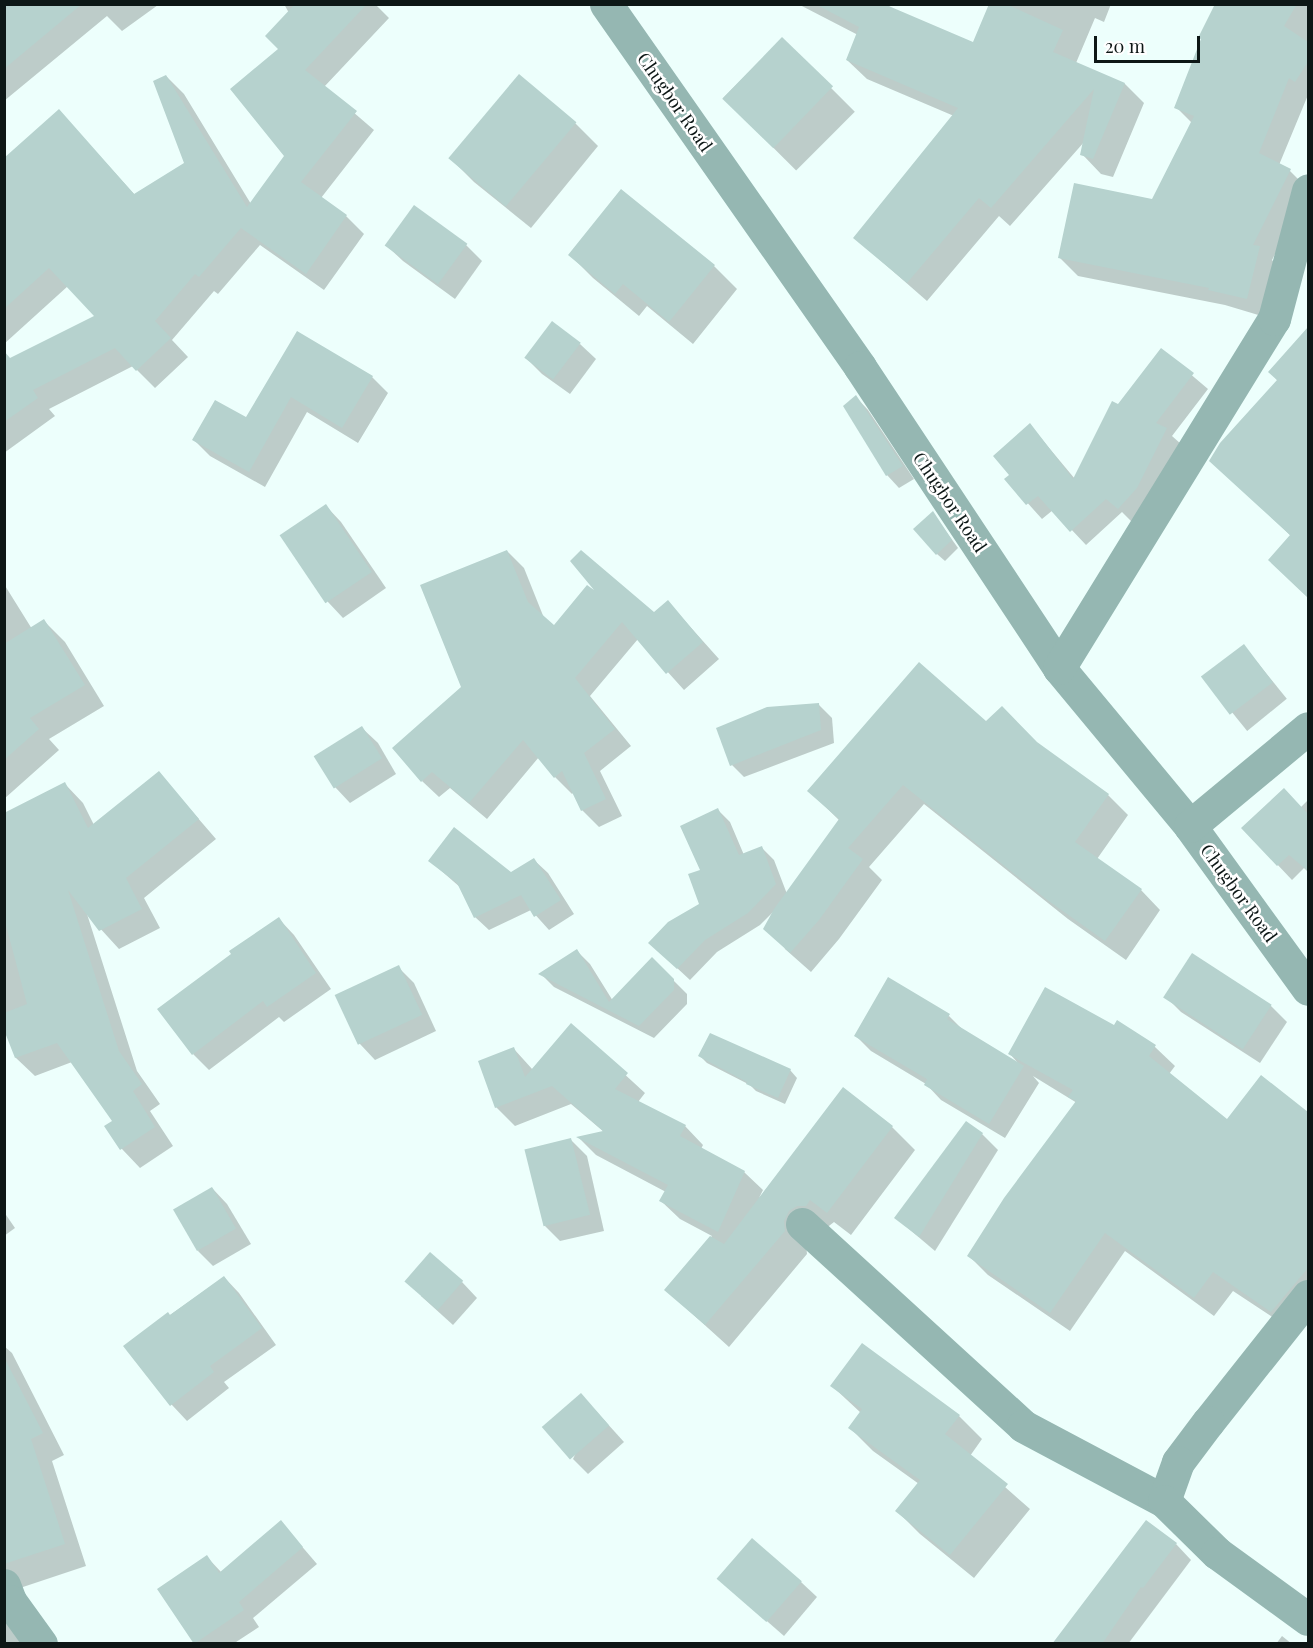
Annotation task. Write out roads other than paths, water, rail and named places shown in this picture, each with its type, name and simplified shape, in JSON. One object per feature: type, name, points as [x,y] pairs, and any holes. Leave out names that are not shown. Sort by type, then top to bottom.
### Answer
[{"type":"street","name":"Chugbor Road","points":[[606,4],[860,367],[1059,668],[1190,826],[1308,989]]},
{"type":"street","points":[[1059,668],[1274,319],[1308,190]]},
{"type":"street","points":[[1190,826],[1308,728]]},
{"type":"street","points":[[802,1224],[1023,1426],[1164,1501],[1217,1554],[1308,1619]]},
{"type":"street","points":[[1164,1501],[1178,1462],[1308,1296]]},
{"type":"street","points":[[4,1585],[10,1601],[41,1644]]}]
